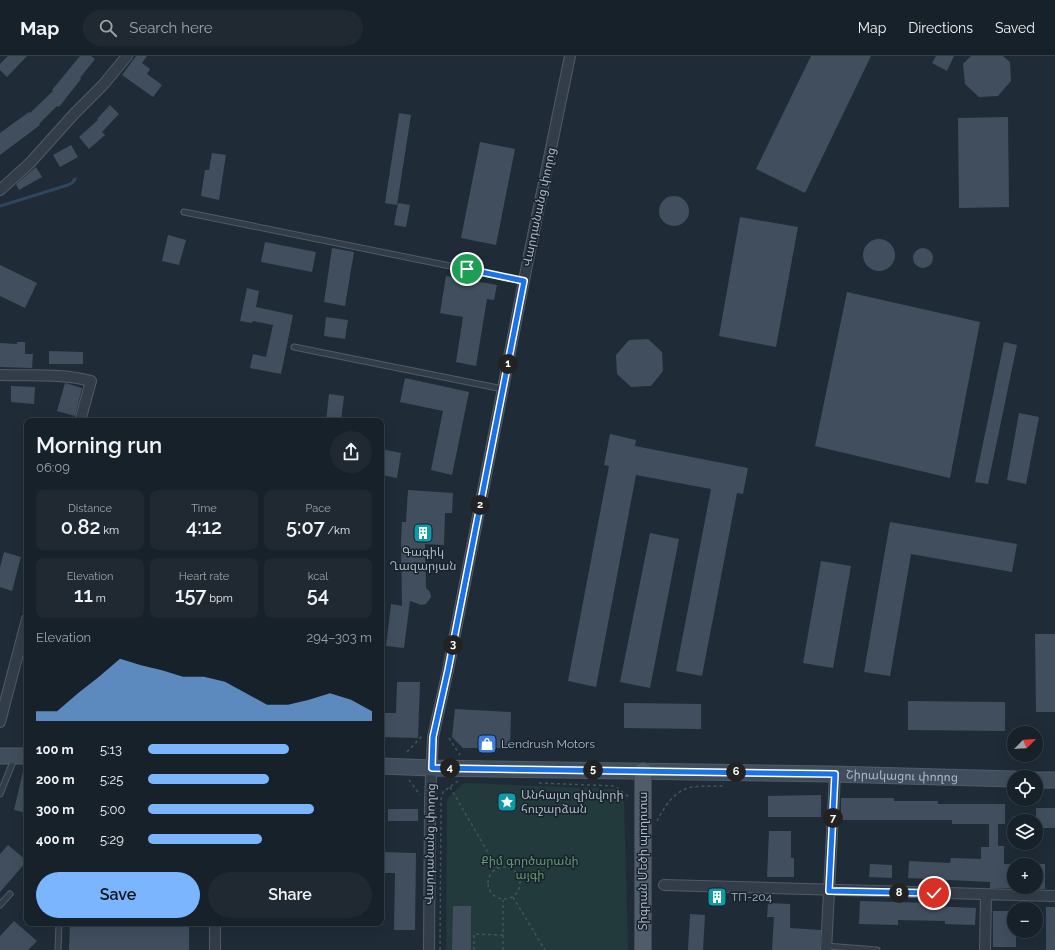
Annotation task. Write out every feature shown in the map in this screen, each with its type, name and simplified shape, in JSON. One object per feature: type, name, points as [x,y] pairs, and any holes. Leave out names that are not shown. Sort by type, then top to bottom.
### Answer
[{"type":"main road","points":[[0,756],[21,756]]},
{"type":"main road","name":"Շիրակացու փողոց","points":[[384,766],[835,774],[1007,779]]},
{"type":"main road","name":"Տիգրան Մեծի պողոտա","points":[[643,771],[643,950]]},
{"type":"main road","points":[[1043,780],[1055,780]]},
{"type":"street","points":[[0,190],[30,163],[74,114],[103,85],[127,56]]},
{"type":"street","name":"Վարդանանց փողոց","points":[[428,950],[430,798],[433,737],[448,670],[524,281],[570,56]]},
{"type":"street","points":[[0,375],[80,378],[91,382],[81,418]]},
{"type":"street","points":[[1,717],[24,630]]},
{"type":"street","points":[[826,948],[835,774]]},
{"type":"street","points":[[664,886],[1055,896]]},
{"type":"street","points":[[985,950],[986,895]]},
{"type":"street","points":[[215,926],[215,950]]},
{"type":"lane","points":[[184,212],[524,281]]},
{"type":"lane","points":[[294,348],[503,389]]},
{"type":"lane","points":[[0,794],[21,756]]},
{"type":"lane","points":[[0,905],[10,894]]},
{"type":"lane","points":[[58,950],[59,926]]},
{"type":"lane","points":[[826,948],[876,950]]},
{"type":"path","points":[[407,752],[422,736]]},
{"type":"path","points":[[449,738],[460,755]]},
{"type":"path","points":[[406,775],[422,798]]},
{"type":"path","points":[[440,950],[441,799],[444,792],[459,781]]},
{"type":"path","points":[[536,783],[615,786],[626,796],[631,798]]},
{"type":"path","points":[[656,823],[669,802],[683,790],[695,787],[723,786]]},
{"type":"path","points":[[450,787],[497,868]]},
{"type":"path","points":[[508,867],[517,873],[521,883],[517,893],[513,897],[503,900],[494,896],[488,887],[489,876],[497,868],[508,867]]},
{"type":"path","points":[[513,897],[545,950]]},
{"type":"path","points":[[503,900],[503,950]]},
{"type":"path","points":[[474,950],[474,934],[503,935]]},
{"type":"green space","name":"Քիմ գործարանի այգի","points":[[464,783],[614,789],[624,799],[628,950],[446,950],[447,799]]},
{"type":"building","points":[[8,56],[27,56],[7,77],[0,70],[0,64]]},
{"type":"building","points":[[80,56],[91,56],[95,59],[59,107],[57,106],[39,124],[40,125],[0,155],[0,133],[29,112],[30,113],[53,91],[52,90]]},
{"type":"building","points":[[136,56],[147,56],[142,63],[150,69],[147,74],[162,85],[153,97],[122,75]]},
{"type":"building","points":[[811,56],[871,56],[805,193],[756,169]]},
{"type":"building","points":[[936,56],[954,56],[947,71],[932,63]]},
{"type":"building","points":[[971,56],[1003,56],[1010,62],[1011,81],[998,96],[979,97],[965,84],[963,64]]},
{"type":"building","points":[[110,105],[119,114],[102,132],[105,135],[89,149],[79,137],[98,120],[97,119]]},
{"type":"building","points":[[399,113],[411,115],[397,205],[385,203]]},
{"type":"building","points":[[1008,117],[1009,207],[959,208],[958,118]]},
{"type":"building","points":[[480,142],[515,149],[496,245],[461,238]]},
{"type":"building","points":[[71,145],[78,157],[60,167],[53,155]]},
{"type":"building","points":[[212,153],[226,155],[219,200],[201,196],[205,170],[209,170]]},
{"type":"building","points":[[36,167],[42,177],[19,190],[16,184]]},
{"type":"building","points":[[674,196],[685,200],[689,211],[685,222],[674,226],[663,222],[659,211],[663,200]]},
{"type":"building","points":[[398,203],[410,205],[406,227],[394,225]]},
{"type":"building","points":[[740,217],[798,227],[776,347],[719,336]]},
{"type":"building","points":[[168,235],[186,240],[179,265],[162,261]]},
{"type":"building","points":[[879,239],[890,244],[895,255],[890,266],[879,271],[868,266],[863,255],[868,244]]},
{"type":"building","points":[[265,242],[316,252],[312,272],[261,262]]},
{"type":"building","points":[[332,248],[354,252],[345,306],[324,302]]},
{"type":"building","points":[[923,248],[930,251],[933,258],[930,265],[923,268],[916,265],[913,258],[916,251]]},
{"type":"building","points":[[0,265],[37,283],[25,308],[0,296]]},
{"type":"building","points":[[446,276],[497,285],[494,300],[487,299],[476,366],[456,362],[463,317],[440,313]]},
{"type":"building","points":[[247,288],[259,291],[256,307],[293,315],[281,374],[250,368],[253,354],[266,357],[273,325],[253,321],[252,323],[240,321]]},
{"type":"building","points":[[847,292],[980,322],[950,478],[815,446]]},
{"type":"building","points":[[326,317],[348,320],[345,339],[324,336]]},
{"type":"building","points":[[648,339],[662,352],[663,371],[651,386],[631,387],[617,374],[616,355],[629,340]]},
{"type":"building","points":[[17,342],[25,342],[25,354],[33,354],[32,368],[0,367],[0,343],[17,344]]},
{"type":"building","points":[[1004,342],[1017,345],[988,484],[975,482]]},
{"type":"building","points":[[49,351],[83,352],[83,364],[49,364]]},
{"type":"building","points":[[405,378],[469,392],[452,475],[431,470],[443,411],[400,402]]},
{"type":"building","points":[[65,383],[82,388],[75,416],[57,411]]},
{"type":"building","points":[[11,386],[35,387],[34,404],[11,402]]},
{"type":"building","points":[[329,394],[344,396],[341,418],[326,418]]},
{"type":"building","points":[[1019,413],[1039,417],[1026,484],[1007,480]]},
{"type":"building","points":[[610,434],[636,440],[635,446],[748,468],[743,494],[737,493],[702,676],[676,671],[711,489],[636,475],[596,687],[568,681],[609,466],[604,465]]},
{"type":"building","points":[[384,450],[401,453],[397,478],[384,476]]},
{"type":"building","points":[[408,490],[453,493],[452,513],[445,513],[444,545],[425,544],[426,588],[430,592],[431,597],[426,604],[421,605],[410,601],[404,648],[386,646],[391,604],[402,606],[402,522],[406,522]]},
{"type":"building","points":[[890,522],[1017,544],[1012,572],[911,554],[890,676],[864,672]]},
{"type":"building","points":[[650,533],[679,539],[650,688],[620,682]]},
{"type":"building","points":[[4,552],[21,557],[12,591],[0,587],[0,567]]},
{"type":"building","points":[[821,561],[851,566],[833,668],[803,663]]},
{"type":"building","points":[[1035,634],[1055,634],[1055,712],[1036,712]]},
{"type":"building","points":[[397,682],[420,682],[418,738],[384,737],[384,713],[396,713]]},
{"type":"building","points":[[908,701],[1005,702],[1005,731],[908,730]]},
{"type":"building","points":[[624,703],[701,704],[701,729],[624,728]]},
{"type":"building","points":[[455,709],[511,712],[510,748],[463,748],[452,737]]},
{"type":"building","points":[[24,767],[24,812],[14,810]]},
{"type":"building","points":[[821,795],[821,817],[768,817],[768,796]]},
{"type":"building","points":[[841,798],[894,798],[894,801],[938,801],[938,804],[1005,804],[1005,824],[998,824],[998,846],[1004,846],[1004,864],[1007,864],[1007,888],[990,888],[990,882],[908,878],[909,861],[950,863],[951,858],[981,859],[981,847],[989,847],[989,824],[952,824],[952,820],[841,820]]},
{"type":"building","points":[[1036,808],[1055,808],[1055,828],[1043,828],[1043,814],[1036,814]]},
{"type":"building","points":[[388,809],[418,809],[418,821],[388,821]]},
{"type":"building","points":[[769,831],[791,831],[791,858],[794,858],[794,877],[767,877]]},
{"type":"building","points":[[8,845],[24,858],[24,864],[0,892],[0,854]]},
{"type":"building","points":[[384,852],[416,853],[415,930],[394,930],[395,873],[384,873]]},
{"type":"building","points":[[870,864],[892,865],[892,878],[869,877]]},
{"type":"building","points":[[1043,864],[1045,864],[1045,889],[1043,889]]},
{"type":"building","name":"ТП-204","points":[[710,893],[725,893],[725,902],[710,902]]},
{"type":"building","points":[[860,901],[932,903],[932,906],[976,908],[975,925],[945,924],[945,921],[898,920],[898,925],[859,924]]},
{"type":"building","points":[[768,903],[790,904],[790,928],[821,930],[820,950],[772,950],[774,917],[767,917]]},
{"type":"building","points":[[453,906],[471,906],[471,950],[452,950]]},
{"type":"building","points":[[1046,907],[1055,907],[1055,950],[1046,950]]},
{"type":"building","points":[[993,911],[1007,911],[1007,938],[1016,938],[1016,947],[993,947]]},
{"type":"building","points":[[690,914],[705,915],[703,950],[688,950]]},
{"type":"building","points":[[14,921],[37,941],[28,950],[0,950],[0,936]]},
{"type":"building","points":[[70,926],[189,926],[189,950],[69,950]]},
{"type":"waterway","points":[[0,206],[68,185],[75,179]]},
{"type":"place","name":"Գագիկ Ղազարյան","points":[[423,533]]},
{"type":"place","name":"Lendrush Motors","points":[[487,744]]},
{"type":"place","name":"Անհայտ զինվորի հուշարձան","points":[[507,802]]},
{"type":"place","name":"ТП-204","points":[[717,897]]},
{"type":"route","points":[[467,269],[524,281],[448,670],[433,737],[432,768],[835,774],[829,891],[934,893]]}]
